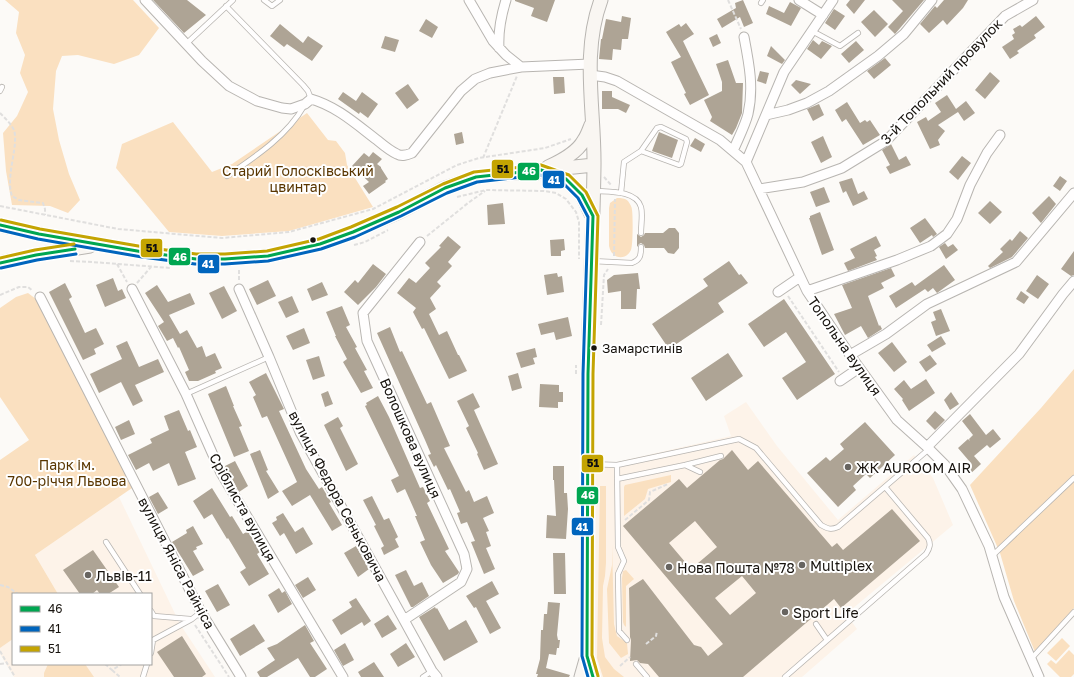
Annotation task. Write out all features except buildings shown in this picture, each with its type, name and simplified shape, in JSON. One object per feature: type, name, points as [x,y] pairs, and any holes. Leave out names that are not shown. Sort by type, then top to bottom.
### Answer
[{"type":"main road","points":[[593,677],[587,656],[588,374],[585,261],[592,216],[594,165],[590,70],[592,34],[595,16],[601,0]]},
{"type":"main road","points":[[541,170],[563,160],[574,152],[584,142],[592,123]]},
{"type":"main road","points":[[0,225],[39,234],[102,245],[196,259],[268,256],[320,244],[353,232],[399,212],[445,188],[476,177],[594,165]]},
{"type":"main road","points":[[541,170],[566,179],[582,195],[592,216]]},
{"type":"main road","points":[[0,263],[36,255],[102,245]]},
{"type":"main road","points":[[580,677],[587,656]]},
{"type":"street","points":[[145,0],[186,44],[229,86],[257,101],[291,109],[308,102]]},
{"type":"street","points":[[469,0],[488,34],[499,48],[521,67]]},
{"type":"street","points":[[499,48],[498,36],[506,0]]},
{"type":"street","points":[[799,0],[823,15]]},
{"type":"street","points":[[746,162],[784,72],[833,0]]},
{"type":"street","points":[[766,115],[788,110],[807,103],[829,91],[878,56],[904,34],[932,0]]},
{"type":"street","name":"3-й Топольний провулок","points":[[759,189],[803,182],[842,168],[886,141],[1005,16],[1034,0]]},
{"type":"street","points":[[734,151],[748,114],[751,83],[750,65],[744,37]]},
{"type":"street","name":"Топольна вулиця","points":[[308,102],[321,102],[346,116],[397,155],[407,155],[412,153],[461,91],[475,79],[490,73],[521,67],[590,70],[606,78],[617,81],[720,140],[734,151],[746,162],[807,291],[850,355],[897,420],[928,448],[944,465],[962,489],[989,546],[1004,597],[1039,677]]},
{"type":"street","points":[[807,291],[897,260],[931,246],[947,234],[957,219],[970,185],[983,160],[1000,135]]},
{"type":"street","points":[[850,355],[886,334],[927,304],[1016,262],[1074,193]]},
{"type":"street","name":"Волошкова вулиця","points":[[404,620],[461,582],[466,569],[464,554],[367,341],[363,313],[420,242]]},
{"type":"street","points":[[778,292],[800,277]]},
{"type":"street","points":[[928,448],[1019,354],[1074,281]]},
{"type":"street","name":"Сріблиста вулиця","points":[[132,289],[186,394],[221,472],[343,677]]},
{"type":"street","name":"вулиця Федора Сеньковича","points":[[239,289],[300,432],[434,674]]},
{"type":"street","name":"вулиця Яніса Райніса","points":[[40,298],[200,612],[241,677]]},
{"type":"street","points":[[839,377],[859,368]]},
{"type":"lane","points":[[186,44],[233,0]]},
{"type":"lane","points":[[264,0],[272,6],[280,0]]},
{"type":"lane","points":[[226,6],[304,85],[308,91],[308,102],[282,134],[257,156],[227,176]]},
{"type":"lane","points":[[812,31],[840,46],[858,33]]},
{"type":"lane","points":[[621,193],[624,162],[641,150],[657,128],[660,127],[686,139],[687,142],[681,164],[679,165],[641,150]]},
{"type":"lane","points":[[593,190],[621,193],[632,196],[641,206],[641,233]]},
{"type":"lane","points":[[585,261],[632,263],[638,261],[641,248]]},
{"type":"lane","points":[[186,394],[269,357]]},
{"type":"lane","points":[[588,464],[617,465],[739,439],[756,448],[822,525],[826,529],[832,529],[838,527],[886,488],[928,448]]},
{"type":"lane","points":[[617,478],[685,465],[721,456]]},
{"type":"lane","points":[[617,465],[618,547],[624,560],[618,574],[619,631],[627,640]]},
{"type":"lane","points":[[685,465],[700,472]]},
{"type":"lane","points":[[992,556],[1074,478]]},
{"type":"lane","points":[[785,677],[930,549],[928,538],[886,488]]},
{"type":"lane","points":[[106,542],[139,593]]},
{"type":"lane","points":[[152,649],[154,640],[192,619],[200,612]]},
{"type":"lane","points":[[1031,659],[1074,612]]},
{"type":"lane","points":[[152,613],[154,616],[192,619]]},
{"type":"lane","points":[[816,624],[827,640]]},
{"type":"lane","points":[[636,664],[646,677]]},
{"type":"lane","points":[[144,677],[148,665]]},
{"type":"lane","points":[[423,677],[434,674]]},
{"type":"path","points":[[728,0],[744,37]]},
{"type":"path","points":[[483,158],[521,67]]},
{"type":"path","points":[[0,113],[13,129],[15,135],[11,166],[12,196],[19,200],[43,203],[45,206],[44,215]]},
{"type":"path","points":[[0,206],[118,229],[222,238],[289,232],[373,209],[457,165],[483,158],[545,148],[570,140],[574,137]]},
{"type":"path","points":[[420,242],[468,202],[486,190]]},
{"type":"path","points":[[454,197],[486,190],[544,191],[556,193],[566,199],[576,212],[585,261]]},
{"type":"path","points":[[614,256],[615,199]]},
{"type":"path","points":[[349,246],[365,242],[392,228]]},
{"type":"path","points":[[69,261],[174,268]]},
{"type":"path","points":[[117,264],[132,289],[151,267]]},
{"type":"path","points":[[232,267],[246,267]]},
{"type":"path","points":[[239,267],[239,289]]},
{"type":"path","points":[[601,327],[604,275],[612,267]]},
{"type":"path","points":[[0,295],[19,287],[28,287],[40,298]]},
{"type":"path","points":[[787,295],[839,377]]},
{"type":"path","points":[[576,359],[576,374]]},
{"type":"path","points":[[624,521],[648,500],[650,492],[668,484]]},
{"type":"path","points":[[0,585],[8,587],[17,593]]},
{"type":"path","points":[[192,619],[229,677]]},
{"type":"path","points":[[646,644],[656,636],[657,631]]},
{"type":"path","points":[[0,651],[15,677]]},
{"type":"path","points":[[620,666],[630,657]]},
{"type":"path","points":[[0,664],[7,663]]},
{"type":"path","points":[[106,665],[120,677]]},
{"type":"path","points":[[112,670],[120,665]]},
{"type":"shaded area","points":[[746,402],[777,446],[838,520],[914,455],[933,478],[953,525],[846,614],[857,629],[802,677],[598,677],[592,659],[594,461],[617,462],[731,436],[724,416]]},
{"type":"shaded area","points":[[119,497],[180,624],[215,677],[14,677],[0,654],[0,648],[12,640],[12,665],[152,665],[152,593],[57,593],[35,555]]},
{"type":"green space","points":[[5,0],[133,0],[159,28],[139,55],[114,64],[78,55],[62,56],[56,71],[53,109],[59,140],[69,174],[80,200],[68,213],[50,206],[12,205],[6,171],[3,133],[17,116],[28,92],[20,73],[25,55],[16,33],[19,12]]},
{"type":"green space","name":"Старий Голосківський цвинтар","points":[[307,113],[328,140],[336,141],[345,153],[347,165],[373,207],[289,231],[222,236],[169,232],[116,168],[122,144],[173,122],[212,172],[232,164]]},
{"type":"green space","points":[[617,198],[628,201],[632,213],[632,247],[628,254],[622,257],[615,256],[610,250],[609,246],[609,208],[610,203]]},
{"type":"green space","name":"Парк ім. 700-річчя Львова","points":[[28,293],[36,299],[132,488],[35,555],[57,593],[12,593],[12,640],[0,648],[0,460],[29,440],[0,397],[0,308],[16,297]]},
{"type":"green space","points":[[1074,369],[1074,608],[1035,652],[1014,601],[1000,553],[970,485],[1041,408]]},
{"type":"green space","points":[[671,475],[671,482],[648,489],[645,499],[624,516],[625,485]]},
{"type":"green space","points":[[600,486],[606,486],[606,563],[603,586],[602,638],[605,657],[614,669],[624,677],[603,677],[597,658]]},
{"type":"green space","points":[[612,544],[614,624],[617,636],[627,643],[628,654],[621,658],[609,643],[607,589],[612,565]]},
{"type":"green space","points":[[626,570],[634,579],[626,586],[626,627],[623,622],[622,578],[623,571]]},
{"type":"green space","points":[[1062,638],[1070,646],[1056,661],[1047,653]]},
{"type":"green space","points":[[1069,650],[1074,655],[1074,674],[1071,677],[1060,677],[1047,664],[1051,660],[1056,664]]},
{"type":"green space","points":[[48,665],[86,665],[94,677],[44,677]]},
{"type":"transit line","name":"51","points":[[1,220],[40,229],[144,247],[196,254],[225,254],[267,251],[319,239],[351,227],[397,207],[443,184],[474,172],[541,165],[569,175],[586,192],[598,216],[593,374],[592,655],[598,676]]},
{"type":"transit line","name":"46","points":[[0,225],[39,234],[143,252],[196,259],[225,259],[268,256],[320,244],[353,232],[399,212],[445,188],[476,177],[541,170],[566,179],[582,195],[593,216],[588,374],[587,656],[593,677]]},
{"type":"transit line","name":"41","points":[[0,230],[38,239],[142,257],[195,264],[225,264],[268,261],[321,249],[355,237],[447,193],[477,182],[540,175],[563,183],[578,198],[588,217],[583,374],[582,656],[588,677]]},
{"type":"transit line","name":"51","points":[[0,258],[35,250],[74,244]]},
{"type":"transit line","name":"46","points":[[0,263],[36,255],[75,249]]},
{"type":"transit line","name":"41","points":[[1,268],[37,260],[76,254]]},
{"type":"place","name":"Замарстинів","points":[[594,348]]},
{"type":"place","name":"ЖК AUROOM AIR","points":[[848,467]]},
{"type":"place","name":"Multiplex","points":[[802,565]]},
{"type":"place","name":"Нова Пошта №78","points":[[669,567]]},
{"type":"place","name":"Львів-11","points":[[88,575]]},
{"type":"place","name":"Sport Life","points":[[785,612]]}]
